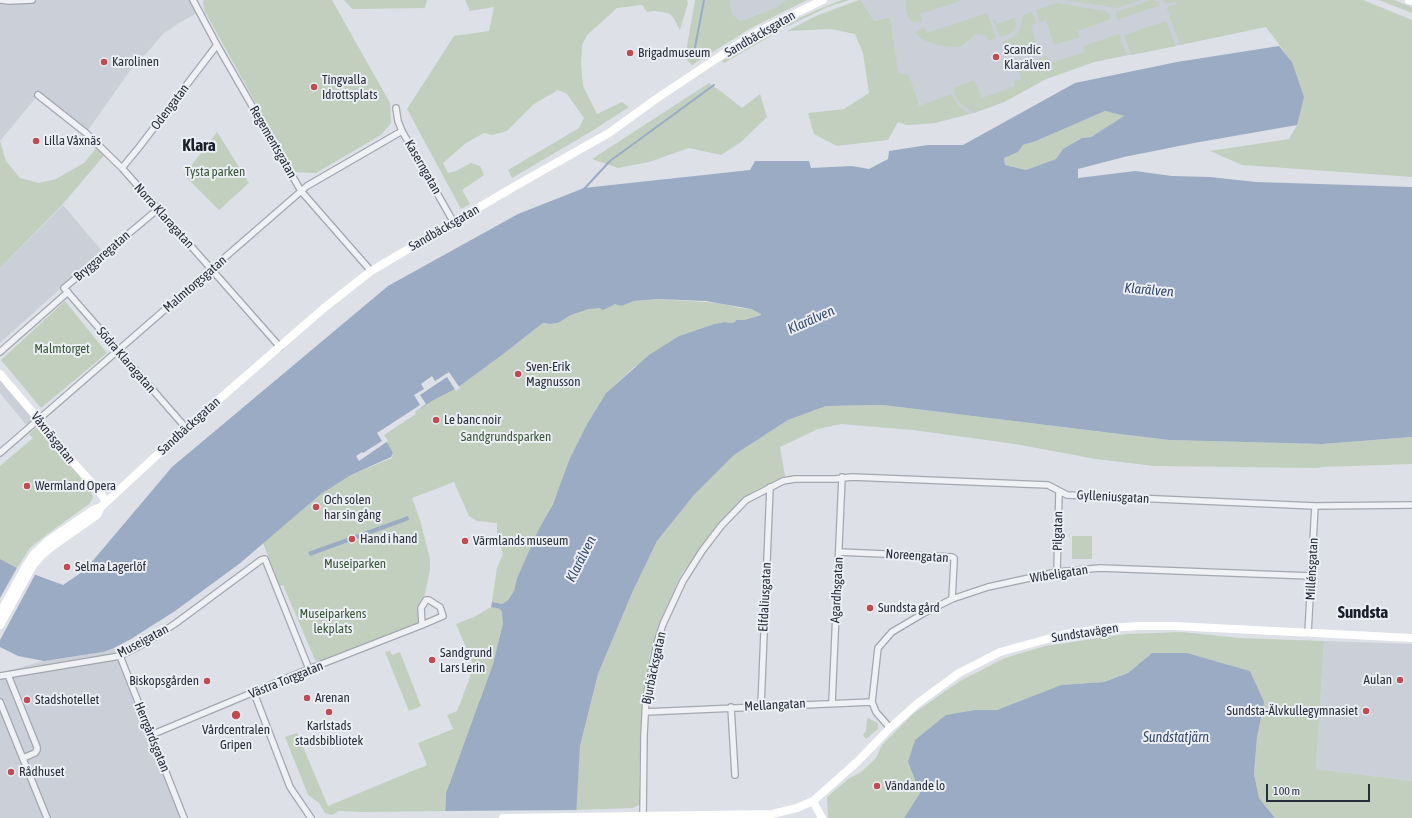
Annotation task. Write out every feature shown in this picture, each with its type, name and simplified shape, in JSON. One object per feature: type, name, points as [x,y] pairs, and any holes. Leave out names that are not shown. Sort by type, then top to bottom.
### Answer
[{"type":"street","points":[[0,0],[32,0]]},
{"type":"street","name":"Regementsgatan","points":[[193,0],[217,46],[301,191],[371,272]]},
{"type":"street","name":"Sandbäcksgatan","points":[[29,567],[34,554],[44,545],[88,513],[104,504],[186,428],[324,308],[371,272],[387,261],[517,185],[609,133],[656,99],[755,33],[822,0]]},
{"type":"street","points":[[1408,0],[1412,1]]},
{"type":"street","name":"Odengatan","points":[[122,168],[217,46]]},
{"type":"street","name":"Norra Klaragatan","points":[[38,95],[86,133],[122,168],[280,347]]},
{"type":"street","name":"Kaserngatan","points":[[396,108],[398,121],[402,131],[454,223]]},
{"type":"street","name":"Malmtorgsgatan","points":[[0,453],[301,191],[320,177],[402,131]]},
{"type":"street","name":"Bryggaregatan","points":[[0,352],[68,292],[64,288],[158,209]]},
{"type":"street","name":"Södra Klaragatan","points":[[68,292],[186,428]]},
{"type":"street","name":"Våxnäsgatan","points":[[0,374],[43,429],[100,492],[104,504]]},
{"type":"street","name":"Gylleniusgatan","points":[[770,487],[783,481],[795,479],[842,478],[1048,485],[1067,495],[1314,506],[1412,505]]},
{"type":"street","name":"Agardhsgatan","points":[[832,702],[842,478]]},
{"type":"street","name":"Elfdaliusgatan","points":[[761,706],[770,487]]},
{"type":"street","name":"Bjurbäcksgatan","points":[[643,817],[644,712],[648,683],[663,624],[683,581],[702,551],[721,526],[746,500],[770,487]]},
{"type":"street","name":"Pilgatan","points":[[1057,572],[1059,491]]},
{"type":"street","name":"Millénsgatan","points":[[1308,633],[1314,506]]},
{"type":"street","name":"Noreengatan","points":[[839,552],[952,557],[954,558],[952,599]]},
{"type":"street","name":"Museigatan","points":[[0,676],[120,656],[149,641],[176,624],[261,560],[265,559],[309,669]]},
{"type":"street","points":[[0,613],[29,567]]},
{"type":"street","points":[[0,625],[29,567]]},
{"type":"street","name":"Wibeligatan","points":[[872,702],[878,648],[892,632],[924,613],[952,599],[988,587],[1057,572],[1100,568],[1311,576]]},
{"type":"street","name":"Västra Torggatan","points":[[151,736],[309,669],[422,625],[443,616],[440,607],[429,600],[426,600],[421,608],[422,625]]},
{"type":"street","name":"Sundstavägen","points":[[503,818],[772,814],[797,808],[813,801],[857,762],[890,728],[938,687],[971,666],[1000,652],[1065,634],[1108,628],[1201,626],[1412,638]]},
{"type":"street","name":"Herrgårdsgatan","points":[[120,656],[184,818]]},
{"type":"street","points":[[8,675],[37,747],[35,753],[23,758]]},
{"type":"street","points":[[254,693],[290,787],[311,818]]},
{"type":"street","points":[[0,702],[47,818]]},
{"type":"street","name":"Mellangatan","points":[[644,712],[832,702],[872,702]]},
{"type":"street","points":[[872,702],[876,712],[890,728]]},
{"type":"street","points":[[731,707],[735,775]]},
{"type":"street","points":[[813,801],[822,818]]},
{"type":"shaded area","points":[[0,0],[197,0],[201,9],[199,12],[163,34],[145,55],[139,58],[86,133],[38,95],[0,141]]},
{"type":"shaded area","points":[[730,0],[785,0],[777,7],[741,21],[732,14]]},
{"type":"shaded area","points":[[861,0],[1175,0],[1185,44],[1094,62],[1046,79],[1004,102],[974,113],[935,123],[907,125],[898,122],[890,17],[874,21]]},
{"type":"shaded area","points":[[63,205],[102,251],[0,343],[0,268]]},
{"type":"shaded area","points":[[0,374],[38,419],[28,427],[0,393]]},
{"type":"shaded area","name":"Sundsta-Älvkullegymnasiet","points":[[1324,641],[1412,644],[1412,781],[1316,769]]},
{"type":"shaded area","points":[[114,648],[181,818],[0,818],[0,672],[44,661],[103,652]]},
{"type":"green space","name":"Tingvalla Idrottsplats","points":[[203,0],[332,0],[390,103],[391,123],[381,135],[316,173],[294,172],[204,10]]},
{"type":"green space","points":[[344,0],[427,0],[425,8],[352,9]]},
{"type":"green space","points":[[465,0],[687,0],[688,3],[680,30],[673,17],[668,13],[655,11],[647,12],[642,5],[617,8],[587,35],[582,45],[581,64],[583,86],[597,114],[622,102],[629,107],[592,131],[512,178],[508,170],[579,128],[584,118],[567,94],[558,90],[534,104],[507,131],[492,135],[484,133],[466,143],[443,163],[448,173],[456,171],[471,163],[480,166],[484,175],[462,190],[470,204],[461,209],[407,109],[454,36],[489,31],[494,7],[470,11]]},
{"type":"green space","points":[[695,0],[730,0],[732,14],[741,21],[777,7],[785,0],[807,0],[751,28],[692,65],[685,58]]},
{"type":"green space","points":[[842,0],[849,0],[828,7],[784,28],[782,26],[819,9]]},
{"type":"green space","points":[[861,0],[874,21],[890,17],[898,73],[909,75],[919,106],[951,94],[959,106],[969,114],[935,123],[907,125],[898,122],[888,140],[837,146],[814,134],[808,113],[844,109],[869,93],[863,53],[855,34],[831,29],[787,31],[818,15]]},
{"type":"green space","points":[[906,0],[963,0],[920,14],[922,21],[916,22],[911,21],[908,17]]},
{"type":"green space","points":[[1066,0],[1142,0],[1117,8]]},
{"type":"green space","points":[[1151,0],[1159,2],[1160,5],[1117,20],[1116,12]]},
{"type":"green space","points":[[1163,0],[1363,0],[1412,20],[1412,177],[1242,165],[1210,151],[1289,139],[1297,125],[1292,62],[1266,27],[1180,45],[1167,9],[1169,6],[1176,5],[1175,2],[1166,4]]},
{"type":"green space","points":[[1379,0],[1394,0],[1412,7],[1412,13]]},
{"type":"green space","points":[[1057,3],[1105,11],[1110,15],[1111,19],[1078,31],[1080,37],[1054,45],[1046,20],[1040,22],[1036,10]]},
{"type":"green space","points":[[1032,12],[1037,23],[1031,25],[1036,43],[1005,55],[1002,42],[1015,36],[1020,29],[1023,15]]},
{"type":"green space","points":[[987,13],[996,38],[989,41],[986,36],[976,34],[960,47],[940,46],[919,37],[916,32],[924,27],[927,33]]},
{"type":"green space","points":[[1015,18],[1016,25],[1014,30],[1009,34],[1000,37],[993,20],[995,19],[997,24]]},
{"type":"green space","points":[[1166,21],[1176,46],[1131,55],[1124,35]]},
{"type":"green space","points":[[779,28],[781,30],[724,63],[722,61]]},
{"type":"green space","points":[[1119,34],[1127,55],[1094,62],[1046,79],[1004,102],[974,113],[960,103],[955,96],[954,88],[974,80],[982,98],[1015,86],[1014,81],[1021,79],[1017,67],[1047,56],[1050,63],[1085,52],[1083,46]]},
{"type":"green space","points":[[709,83],[742,108],[760,94],[767,117],[741,142],[721,155],[689,148],[649,162],[618,168],[592,159]]},
{"type":"green space","points":[[1105,111],[1124,116],[1091,137],[1082,138],[1063,149],[1056,159],[1026,170],[1005,165],[1004,158],[1018,152],[1023,145],[1036,141]]},
{"type":"green space","name":"Tysta parken","points":[[217,132],[249,183],[219,210],[184,175]]},
{"type":"green space","points":[[0,141],[6,161],[20,178],[39,183],[56,179],[84,163],[98,146],[107,152],[62,205],[0,268]]},
{"type":"green space","name":"Sandgrundsparken","points":[[657,299],[720,303],[739,308],[751,309],[761,315],[744,320],[736,320],[735,322],[730,323],[725,322],[714,324],[679,336],[633,368],[606,393],[587,424],[570,458],[560,488],[517,578],[514,591],[508,600],[502,604],[492,602],[497,568],[503,554],[497,534],[497,523],[477,521],[469,516],[454,482],[412,498],[420,520],[430,559],[430,570],[421,612],[423,622],[320,662],[315,660],[283,585],[280,586],[263,543],[321,494],[351,475],[392,458],[393,453],[382,434],[432,401],[457,388],[543,323],[558,323],[571,315],[589,309],[633,301]]},
{"type":"green space","name":"Malmtorget","points":[[65,301],[107,353],[41,408],[1,360]]},
{"type":"green space","points":[[883,405],[1169,440],[1322,444],[1412,437],[1412,464],[1317,468],[1153,466],[1096,459],[1015,444],[913,430],[841,424],[818,429],[780,447],[785,476],[756,490],[714,531],[682,573],[659,623],[649,658],[645,743],[640,746],[639,788],[641,791],[641,804],[633,808],[576,810],[580,746],[598,674],[632,593],[657,541],[694,495],[734,455],[788,420],[826,406]]},
{"type":"green space","points":[[36,428],[41,431],[89,487],[93,497],[89,504],[30,548],[17,568],[0,559],[0,466],[33,438],[29,434]]},
{"type":"green space","points":[[1072,536],[1092,536],[1092,559],[1072,559]]},
{"type":"green space","points":[[491,607],[500,609],[503,614],[503,623],[493,664],[446,793],[445,811],[339,811],[332,815],[325,813],[319,803],[308,795],[285,737],[297,733],[328,806],[427,765],[418,743],[453,729],[447,715],[457,711],[469,680],[473,664],[456,624],[474,617]]},
{"type":"green space","points":[[1182,632],[1239,638],[1324,641],[1316,769],[1412,781],[1412,818],[1275,818],[1259,798],[1254,774],[1257,737],[1255,683],[1250,671],[1187,653],[1152,653],[1128,673],[1104,682],[1061,685],[997,710],[975,710],[908,762],[920,793],[904,818],[828,818],[827,797],[848,779],[861,772],[876,758],[882,745],[914,713],[960,681],[1005,658],[1045,646],[1126,634]]},
{"type":"green space","points":[[390,651],[392,655],[400,652],[421,706],[409,711],[385,652]]},
{"type":"green space","points":[[868,718],[878,723],[878,729],[866,739],[863,735],[866,731]]},
{"type":"water","name":"Klarälven","points":[[1279,46],[1292,62],[1304,97],[1297,125],[1124,157],[1078,169],[1078,178],[1135,171],[1172,176],[1210,177],[1256,182],[1412,187],[1412,437],[1322,444],[1169,440],[883,405],[826,406],[788,420],[734,455],[694,495],[657,541],[632,593],[598,674],[580,746],[576,818],[445,818],[446,793],[493,664],[503,623],[502,612],[500,609],[491,607],[492,602],[502,604],[508,600],[514,591],[517,578],[539,529],[553,504],[570,458],[587,424],[606,393],[649,355],[679,336],[714,324],[725,322],[730,323],[735,322],[736,320],[744,320],[761,315],[751,309],[706,301],[657,299],[634,301],[621,306],[615,304],[603,310],[600,308],[589,309],[571,315],[558,323],[543,323],[457,388],[432,401],[382,434],[393,453],[391,457],[351,475],[321,494],[239,564],[175,611],[131,639],[103,652],[44,661],[18,656],[0,647],[0,559],[17,568],[63,585],[85,570],[172,467],[388,286],[518,214],[584,188],[750,170],[755,161],[809,161],[811,168],[852,166],[869,169],[888,159],[889,151],[928,145],[963,145],[1075,83],[1177,62]],"holes":[[[1105,111],[1124,116],[1091,137],[1082,138],[1063,149],[1056,159],[1026,170],[1005,165],[1004,158],[1018,152],[1023,145],[1036,141]]]},
{"type":"water","points":[[408,516],[409,520],[310,556],[308,552]]},
{"type":"water","name":"Sundstatjärn","points":[[1152,653],[1187,653],[1250,671],[1264,702],[1257,737],[1254,774],[1259,798],[1275,818],[904,818],[920,793],[908,762],[915,740],[946,715],[975,710],[997,710],[1061,685],[1104,682],[1128,673]]},
{"type":"pier","points":[[449,372],[460,388],[456,391],[447,377],[420,395],[426,404],[415,412],[416,414],[384,435],[388,441],[359,461],[356,456],[382,441],[377,433],[420,405],[414,395],[424,389],[421,384],[432,376],[435,381]]},
{"type":"pier","points":[[18,566],[36,573],[0,640],[0,598]]},
{"type":"pier","points":[[578,810],[578,818],[443,818],[443,811]]},
{"type":"waterway","points":[[694,53],[704,0]]},
{"type":"waterway","points":[[584,189],[610,161],[714,85]]},
{"type":"place","name":"Brigadmuseum","points":[[630,53]]},
{"type":"place","name":"Scandic Klarälven","points":[[996,57]]},
{"type":"place","name":"Karolinen","points":[[104,62]]},
{"type":"place","name":"Tingvalla Idrottsplats","points":[[314,87]]},
{"type":"place","name":"Lilla Våxnäs","points":[[36,141]]},
{"type":"place","name":"Sven-Erik Magnusson","points":[[518,374]]},
{"type":"place","name":"Le banc noir","points":[[436,420]]},
{"type":"place","name":"Wermland Opera","points":[[27,486]]},
{"type":"place","name":"Och solen har sin gång","points":[[316,507]]},
{"type":"place","name":"Hand i hand","points":[[352,539]]},
{"type":"place","name":"Värmlands museum","points":[[465,541]]},
{"type":"place","name":"Selma Lagerlöf","points":[[67,567]]},
{"type":"place","name":"Sundsta gård","points":[[870,608]]},
{"type":"place","name":"Sandgrund Lars Lerin","points":[[432,660]]},
{"type":"place","name":"Aulan","points":[[1400,680]]},
{"type":"place","name":"Biskopsgården","points":[[207,681]]},
{"type":"place","name":"Arenan","points":[[307,698]]},
{"type":"place","name":"Stadshotellet","points":[[27,700]]},
{"type":"place","name":"Sundsta-Älvkullegymnasiet","points":[[1366,711]]},
{"type":"place","name":"Karlstads stadsbibliotek","points":[[329,712]]},
{"type":"place","name":"Vårdcentralen Gripen","points":[[236,715]]},
{"type":"place","name":"Rådhuset","points":[[11,772]]},
{"type":"place","name":"Vändande lo","points":[[877,786]]},
{"type":"district","name":"Klara","points":[[199,146]]},
{"type":"district","name":"Sundsta","points":[[1363,613]]},
{"type":"park label","name":"Museiparken","points":[[355,564]]},
{"type":"park label","name":"Museiparkens lekplats","points":[[333,622]]}]
